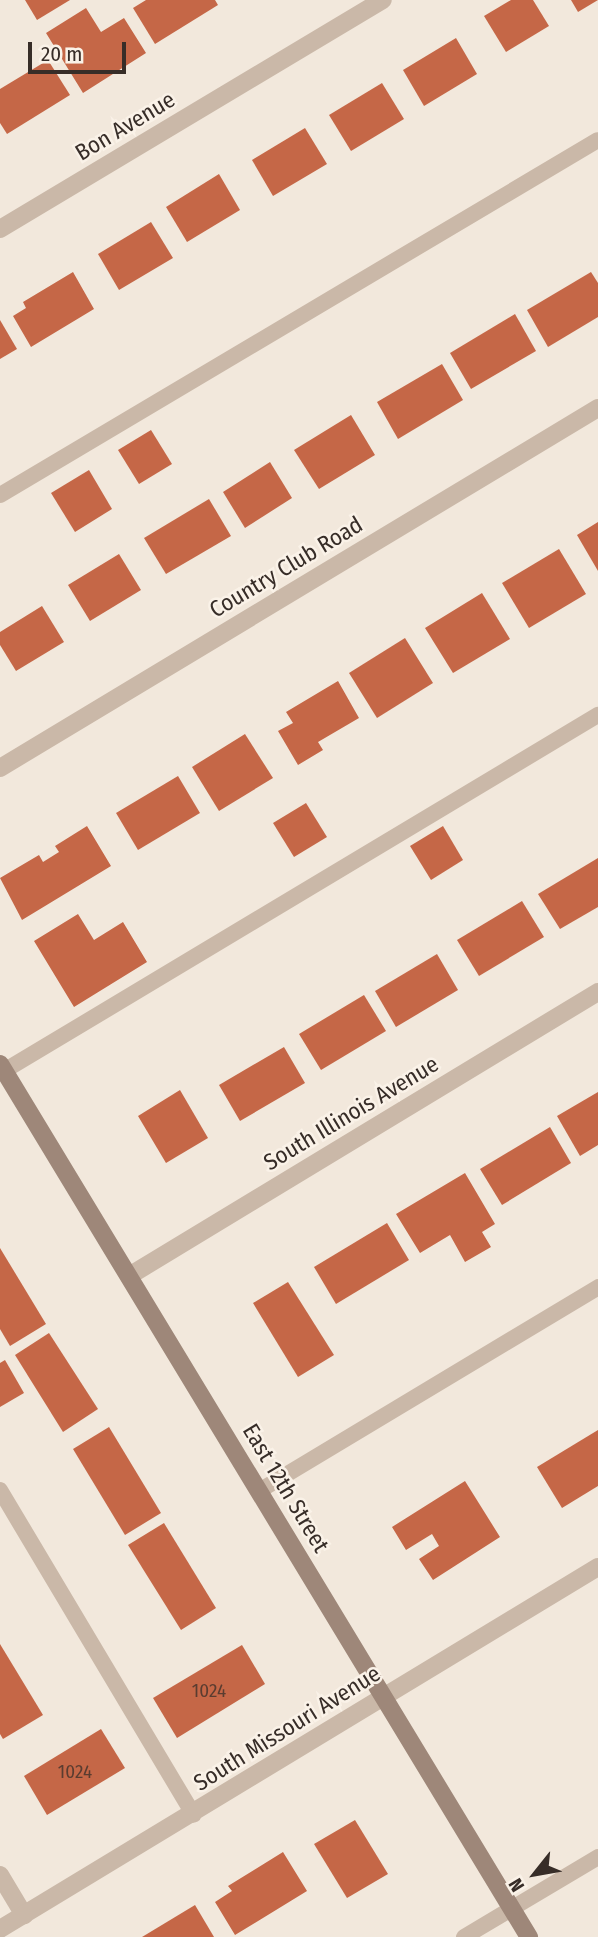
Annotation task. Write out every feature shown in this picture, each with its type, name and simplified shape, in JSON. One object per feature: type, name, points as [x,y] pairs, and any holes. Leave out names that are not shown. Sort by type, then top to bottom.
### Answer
[{"type":"street","name":"Bon Avenue","points":[[0,229],[383,0]]},
{"type":"street","name":"Country Club Road","points":[[0,768],[598,408]]},
{"type":"street","name":"South Illinois Avenue","points":[[129,1276],[598,992]]},
{"type":"street","name":"East 12th Street","points":[[2,1068],[529,1937]]},
{"type":"street","name":"South Missouri Avenue","points":[[0,1929],[194,1815],[383,1696],[598,1567]]},
{"type":"street","points":[[0,1875],[24,1915]]},
{"type":"lane","points":[[0,495],[598,140]]},
{"type":"lane","points":[[2,1068],[598,715]]},
{"type":"lane","points":[[259,1491],[598,1287]]},
{"type":"lane","points":[[0,1490],[194,1815]]},
{"type":"lane","points":[[464,1937],[598,1857]]},
{"type":"building","points":[[25,0],[70,0],[37,20]]},
{"type":"building","points":[[146,0],[215,0],[218,5],[155,44],[133,8]]},
{"type":"building","points":[[511,0],[533,0],[549,26],[506,52],[484,16]]},
{"type":"building","points":[[571,0],[598,0],[578,12]]},
{"type":"building","points":[[86,8],[101,32],[124,18],[146,53],[83,93],[46,33]]},
{"type":"building","points":[[456,38],[477,74],[424,106],[403,70]]},
{"type":"building","points":[[48,60],[70,95],[7,134],[0,123],[0,89]]},
{"type":"building","points":[[382,83],[404,119],[351,151],[329,115]]},
{"type":"building","points":[[305,128],[327,164],[273,196],[252,160]]},
{"type":"building","points":[[219,174],[240,210],[187,242],[166,207]]},
{"type":"building","points":[[151,222],[173,258],[119,290],[98,254]]},
{"type":"building","points":[[73,272],[94,309],[31,347],[13,316],[26,308],[23,302]]},
{"type":"building","points":[[591,272],[598,283],[598,317],[548,347],[527,310]]},
{"type":"building","points":[[515,314],[536,351],[471,389],[450,353]]},
{"type":"building","points":[[0,320],[17,349],[0,359]]},
{"type":"building","points":[[442,364],[463,400],[398,439],[377,402]]},
{"type":"building","points":[[351,415],[375,455],[319,489],[294,450]]},
{"type":"building","points":[[151,430],[172,464],[139,484],[118,450]]},
{"type":"building","points":[[270,462],[292,498],[245,528],[223,492]]},
{"type":"building","points":[[89,470],[112,509],[75,532],[51,493]]},
{"type":"building","points":[[209,499],[231,536],[166,574],[144,538]]},
{"type":"building","points":[[598,522],[598,571],[577,535]]},
{"type":"building","points":[[559,549],[586,594],[529,628],[502,583]]},
{"type":"building","points":[[119,554],[141,590],[90,621],[68,585]]},
{"type":"building","points":[[482,593],[510,639],[453,673],[425,628]]},
{"type":"building","points":[[42,606],[64,642],[16,671],[0,645],[0,632]]},
{"type":"building","points":[[405,638],[433,683],[377,718],[349,673]]},
{"type":"building","points":[[338,681],[359,718],[318,742],[323,750],[298,765],[278,731],[293,723],[286,712]]},
{"type":"building","points":[[245,734],[273,778],[219,811],[192,767]]},
{"type":"building","points":[[178,776],[200,813],[138,850],[116,813]]},
{"type":"building","points":[[306,803],[327,837],[294,857],[273,823]]},
{"type":"building","points":[[87,826],[111,866],[22,920],[0,878],[39,855],[43,862],[59,852],[55,846]]},
{"type":"building","points":[[443,826],[463,860],[431,880],[410,846]]},
{"type":"building","points":[[598,858],[598,907],[560,929],[538,894]]},
{"type":"building","points":[[522,901],[544,937],[479,976],[457,940]]},
{"type":"building","points":[[78,914],[94,940],[123,922],[147,962],[74,1007],[34,941]]},
{"type":"building","points":[[437,954],[458,990],[396,1027],[375,991]]},
{"type":"building","points":[[364,995],[386,1031],[321,1070],[299,1034]]},
{"type":"building","points":[[284,1047],[305,1083],[240,1121],[219,1085]]},
{"type":"building","points":[[180,1090],[208,1138],[166,1163],[138,1116]]},
{"type":"building","points":[[598,1092],[598,1145],[580,1156],[557,1116]]},
{"type":"building","points":[[550,1127],[571,1163],[502,1205],[480,1169]]},
{"type":"building","points":[[465,1173],[495,1224],[482,1232],[491,1247],[465,1262],[450,1235],[420,1253],[396,1214]]},
{"type":"building","points":[[387,1223],[409,1260],[336,1304],[314,1267]]},
{"type":"building","points":[[0,1248],[46,1324],[10,1346],[0,1329]]},
{"type":"building","points":[[288,1282],[334,1355],[298,1377],[253,1303]]},
{"type":"building","points":[[49,1333],[98,1409],[63,1432],[15,1355]]},
{"type":"building","points":[[5,1360],[24,1393],[0,1407],[0,1363]]},
{"type":"building","points":[[109,1427],[161,1513],[125,1535],[73,1449]]},
{"type":"building","points":[[598,1430],[598,1486],[562,1508],[537,1467]]},
{"type":"building","points":[[465,1481],[500,1537],[433,1580],[419,1559],[439,1546],[432,1534],[406,1550],[392,1527]]},
{"type":"building","points":[[164,1523],[216,1608],[181,1630],[128,1545]]},
{"type":"building","points":[[0,1644],[43,1715],[3,1739],[0,1734]]},
{"type":"building","points":[[242,1645],[265,1684],[177,1738],[153,1698]]},
{"type":"building","points":[[101,1729],[125,1768],[47,1815],[24,1776]]},
{"type":"building","points":[[355,1820],[388,1874],[347,1898],[314,1844]]},
{"type":"building","points":[[283,1852],[307,1891],[235,1935],[215,1902],[232,1891],[228,1886]]},
{"type":"building","points":[[195,1905],[214,1937],[142,1937]]}]
